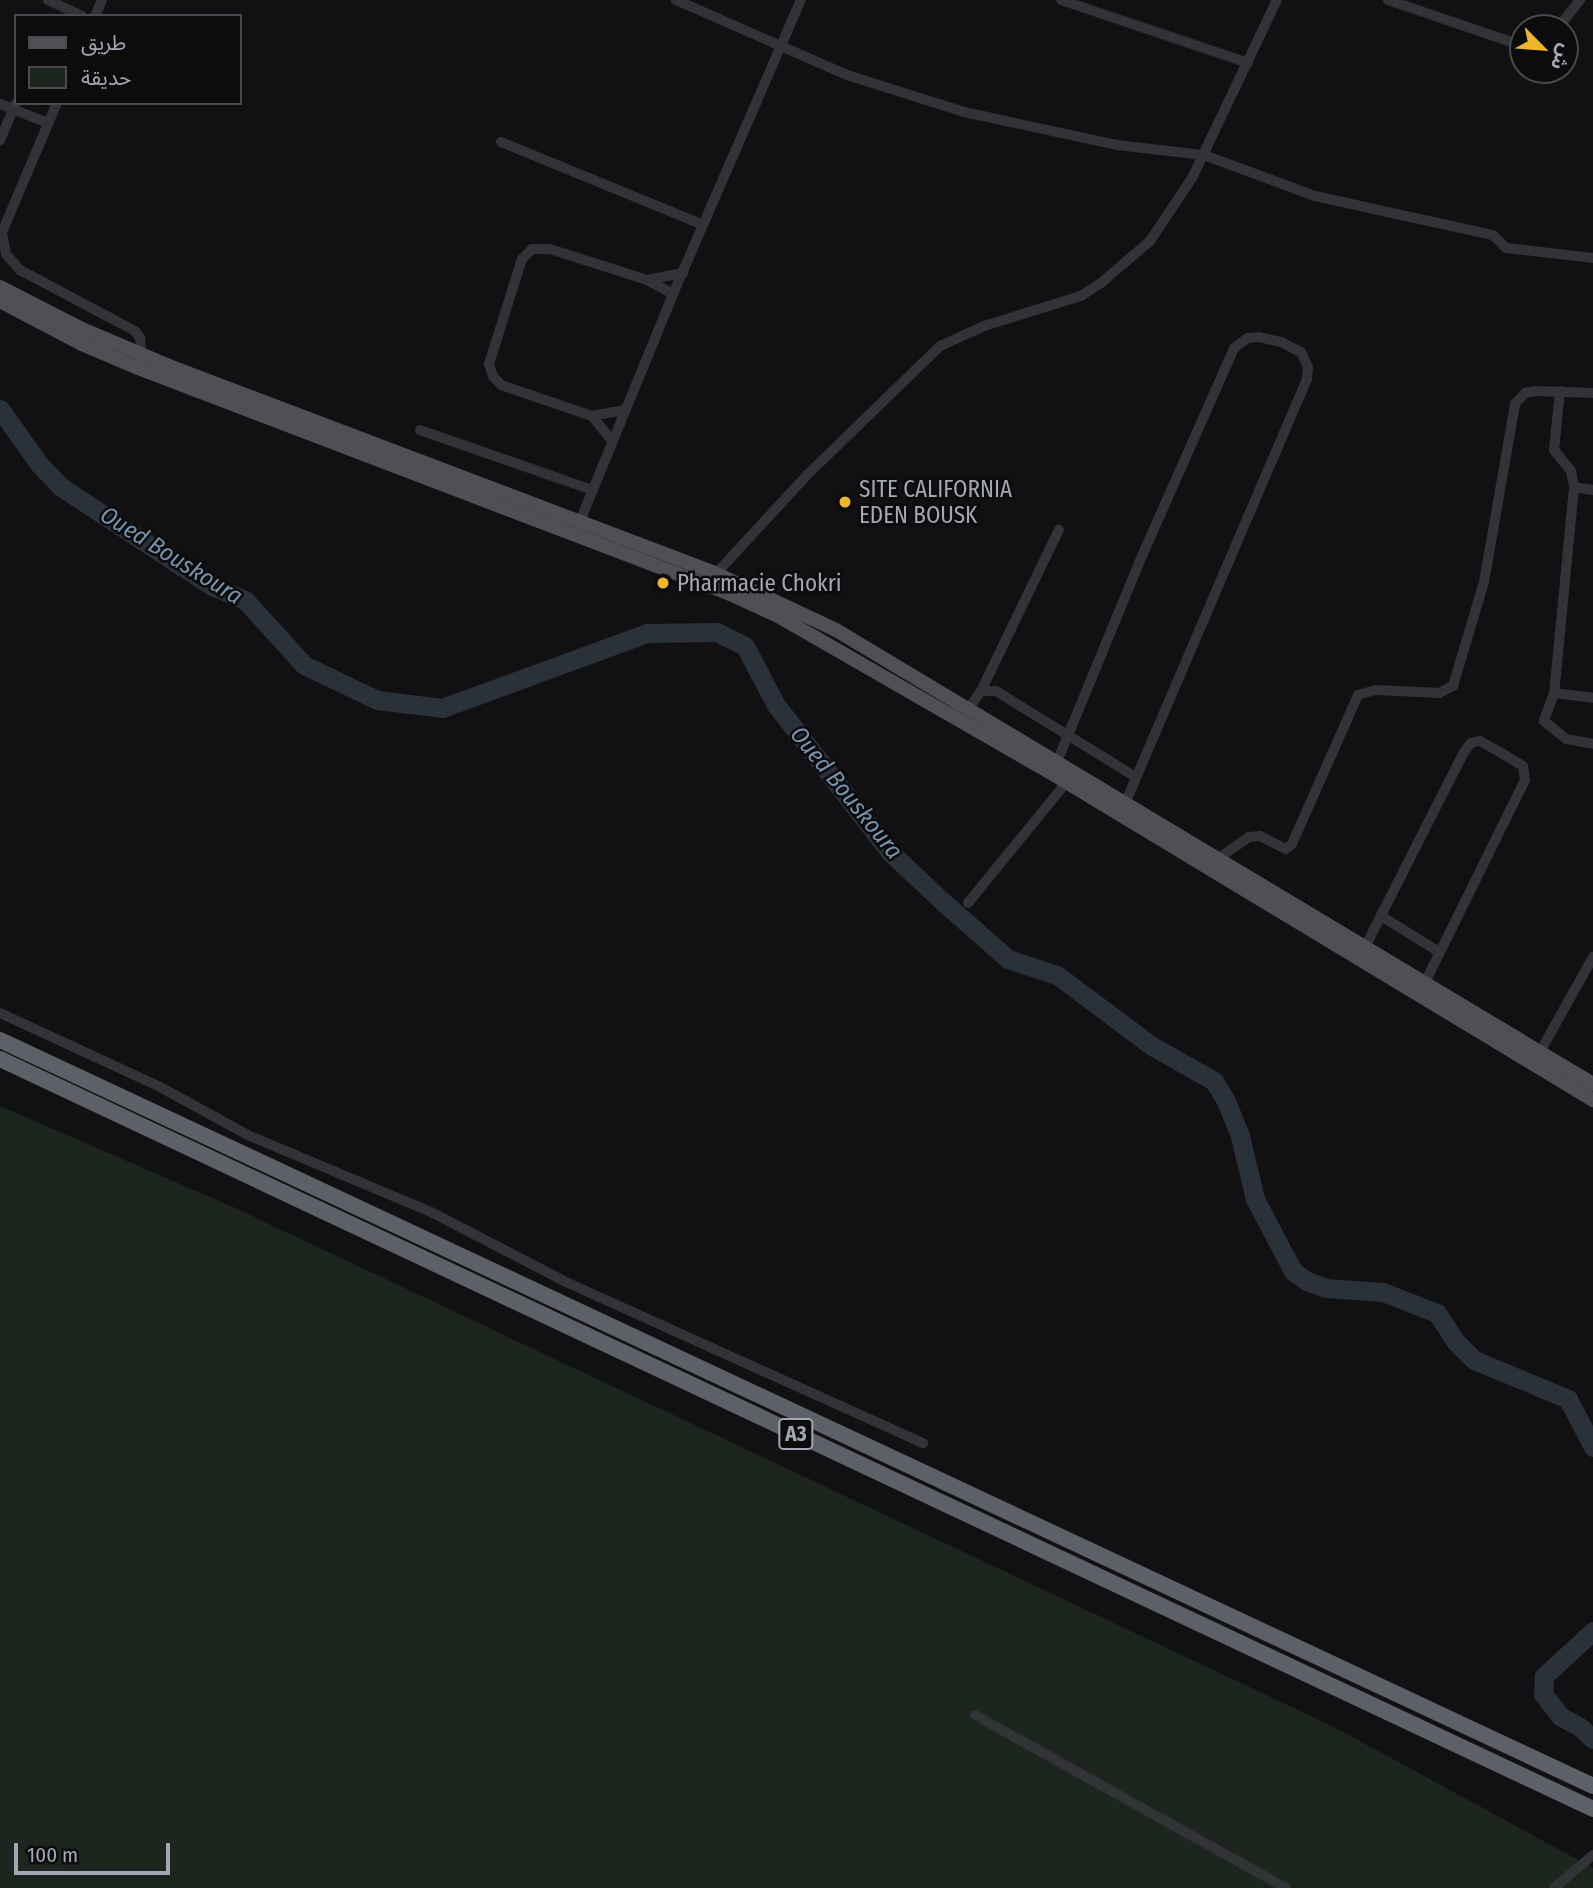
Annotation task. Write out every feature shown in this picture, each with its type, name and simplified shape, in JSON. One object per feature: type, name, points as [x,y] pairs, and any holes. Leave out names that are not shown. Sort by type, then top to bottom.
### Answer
[{"type":"highway","name":"A3","points":[[0,1040],[1593,1786]]},
{"type":"highway","name":"A3","points":[[0,1059],[1593,1809]]},
{"type":"main road","points":[[0,287],[141,362]]},
{"type":"main road","points":[[0,301],[82,344],[141,362],[577,528],[715,573],[836,629],[1125,803],[1536,1058],[1593,1084]]},
{"type":"main road","points":[[577,528],[749,603],[820,639],[1066,783],[1354,946],[1425,982],[1593,1100]]},
{"type":"street","points":[[676,0],[858,79],[964,112],[1104,143],[1205,155],[1315,196],[1493,235],[1506,248],[1593,258]]},
{"type":"street","points":[[577,528],[673,294],[802,0]]},
{"type":"street","points":[[1060,0],[1248,63]]},
{"type":"street","points":[[708,587],[715,573],[806,476],[940,346],[984,326],[1081,296],[1130,259],[1163,225],[1205,155],[1277,0]]},
{"type":"street","points":[[1388,0],[1509,41]]},
{"type":"street","points":[[56,5],[77,14]]},
{"type":"street","points":[[0,103],[15,106],[48,123]]},
{"type":"street","points":[[56,105],[1,235],[6,254],[14,266],[128,326],[140,338],[141,362]]},
{"type":"street","points":[[0,141],[15,106]]},
{"type":"street","points":[[501,142],[703,225]]},
{"type":"street","points":[[625,411],[592,416],[501,385],[489,371],[522,259],[528,251],[542,247],[647,280],[673,294]]},
{"type":"street","points":[[647,280],[682,273]]},
{"type":"street","points":[[1057,762],[1138,565],[1234,348],[1248,338],[1259,337],[1282,342],[1301,352],[1308,367],[1307,379],[1125,803]]},
{"type":"street","points":[[1560,391],[1554,450],[1571,471],[1574,487],[1554,693],[1544,721],[1566,739],[1593,744]]},
{"type":"street","points":[[1216,860],[1249,838],[1260,836],[1286,849],[1292,844],[1358,695],[1376,690],[1438,693],[1453,686],[1484,582],[1513,410],[1525,393],[1593,393]]},
{"type":"street","points":[[592,416],[612,441]]},
{"type":"street","points":[[420,430],[592,490]]},
{"type":"street","points":[[1574,487],[1593,490]]},
{"type":"street","points":[[968,710],[981,691],[1059,530]]},
{"type":"street","points":[[981,691],[996,691],[1136,777]]},
{"type":"street","points":[[1554,693],[1593,698]]},
{"type":"street","points":[[1354,946],[1381,916],[1469,745],[1480,741],[1525,769],[1522,786],[1425,982]]},
{"type":"street","points":[[968,903],[1066,783]]},
{"type":"street","points":[[1381,916],[1439,951]]},
{"type":"street","points":[[1536,1058],[1593,957]]},
{"type":"street","points":[[0,1013],[160,1087],[250,1136],[430,1212],[577,1287],[923,1443]]},
{"type":"street","points":[[975,1715],[1286,1888]]},
{"type":"street","points":[[1554,1888],[1593,1856]]},
{"type":"green space","points":[[0,1106],[233,1207],[1336,1728],[1593,1868],[1593,1888],[0,1888]]},
{"type":"waterway","name":"Oued Bouskoura","points":[[0,409],[40,465],[61,487],[212,586],[245,600],[304,665],[377,700],[442,708],[647,633],[717,632],[745,646],[776,705],[890,852],[942,901],[1008,959],[1057,975],[1152,1046],[1214,1081],[1226,1101],[1240,1136],[1255,1199],[1293,1271],[1307,1281],[1326,1288],[1383,1292],[1437,1313],[1455,1341],[1474,1360],[1568,1399],[1593,1447]]},
{"type":"waterway","name":"Oued Bouskoura","points":[[1593,1631],[1544,1676],[1543,1694],[1560,1716],[1580,1727],[1593,1739]]},
{"type":"place","name":"SITE CALIFORNIA EDEN BOUSK","points":[[845,502]]},
{"type":"place","name":"Pharmacie Chokri","points":[[663,583]]}]
